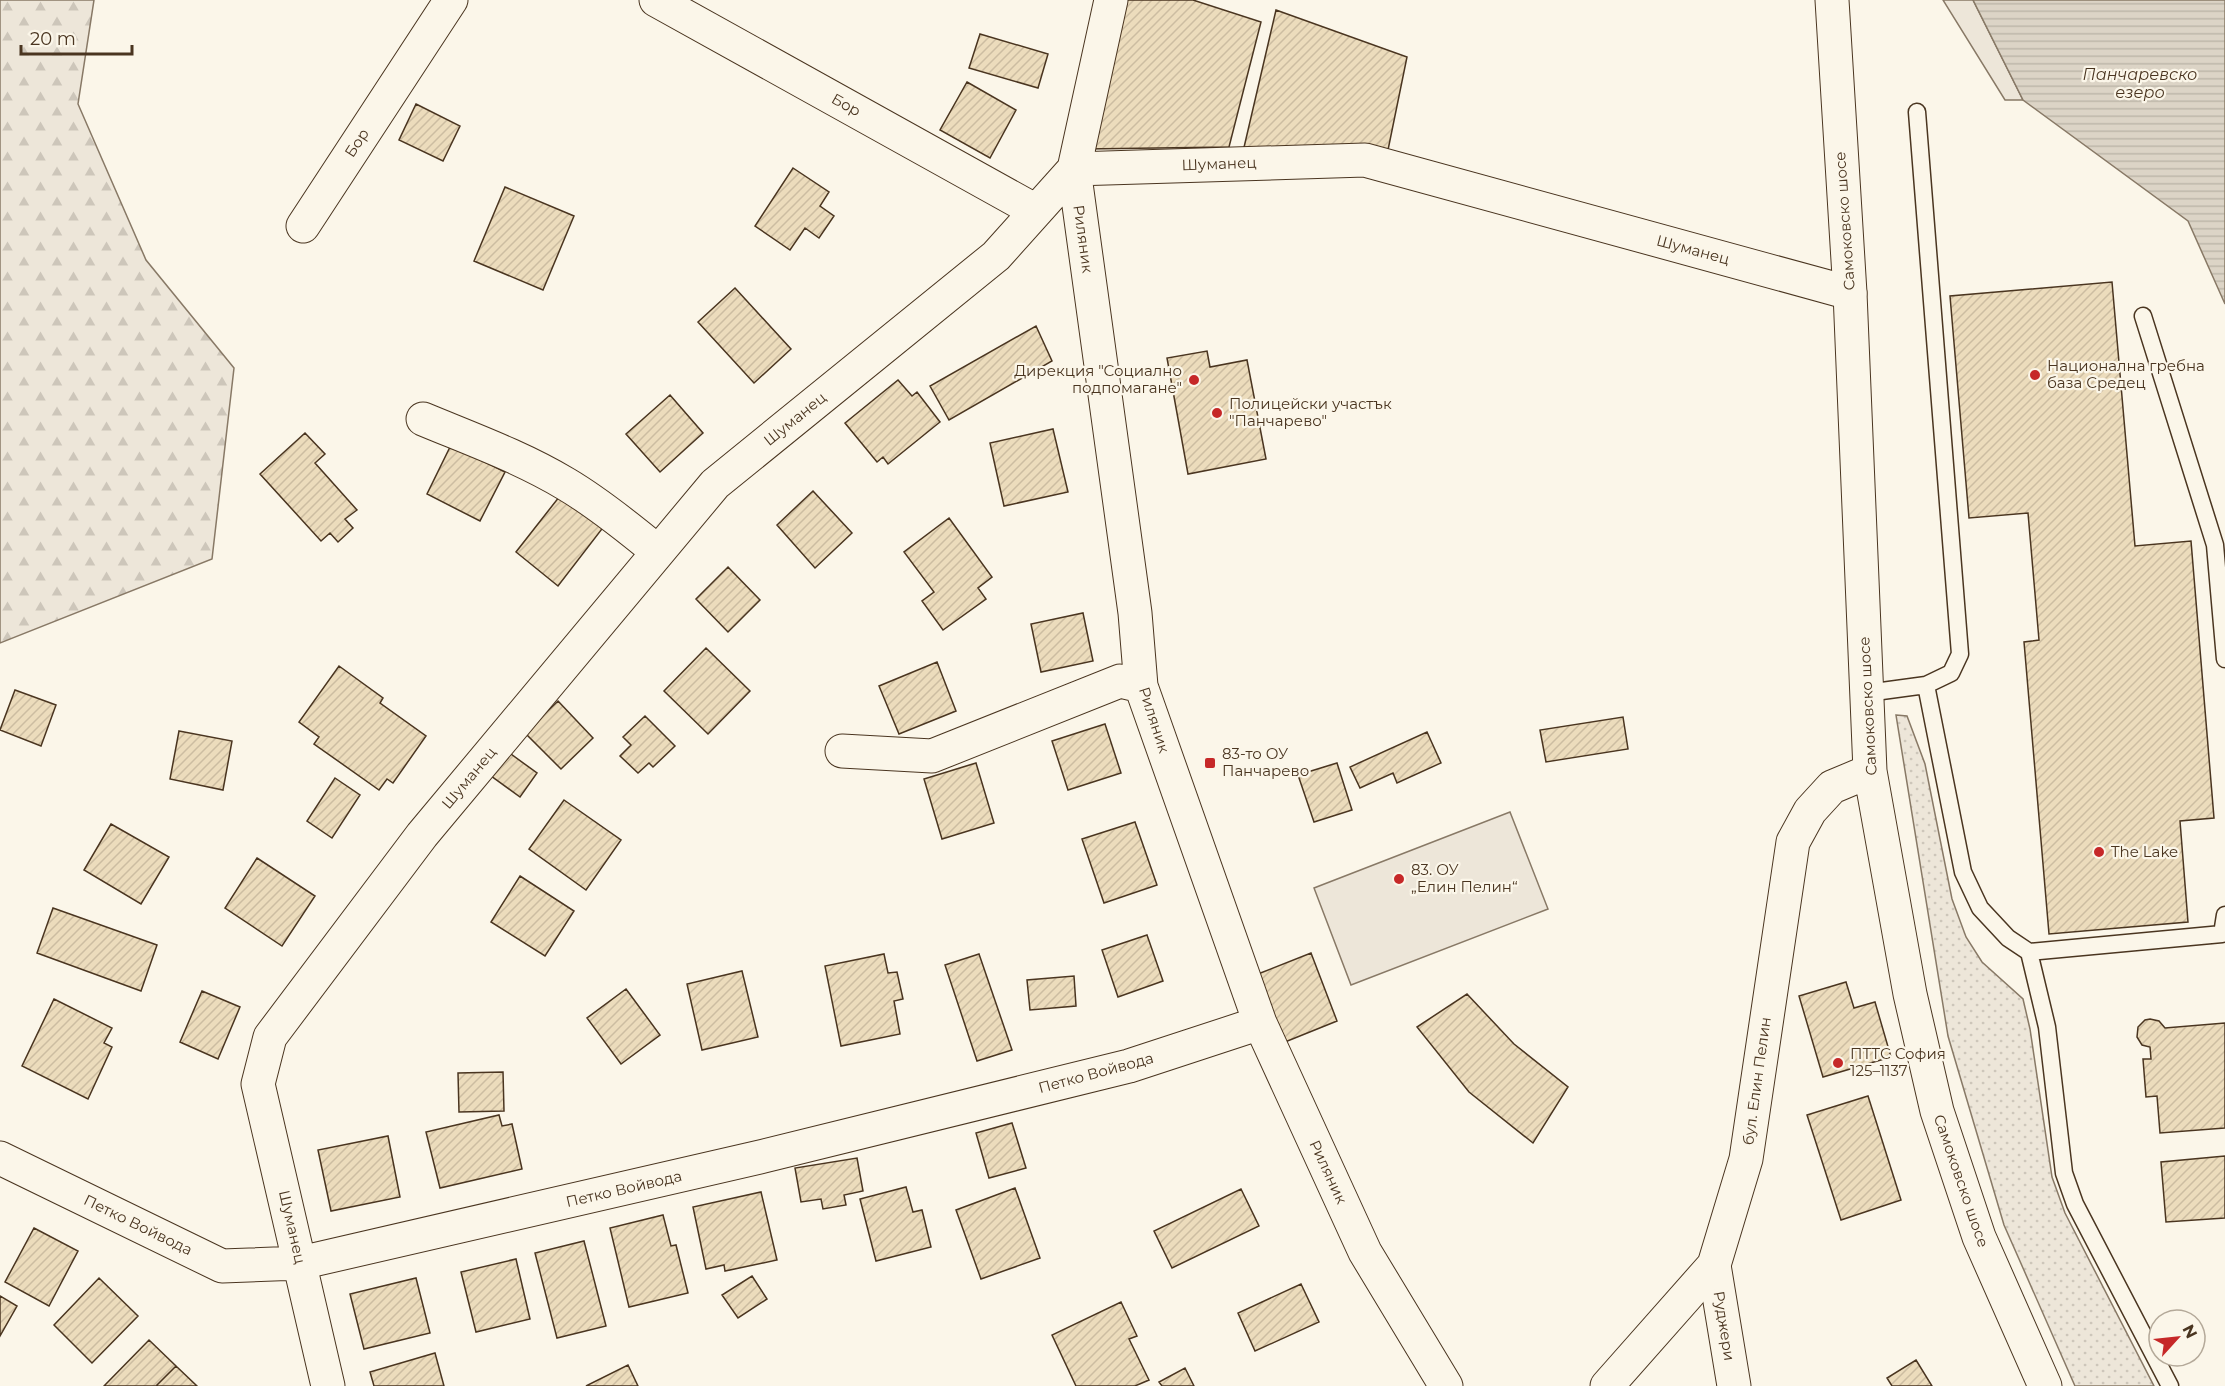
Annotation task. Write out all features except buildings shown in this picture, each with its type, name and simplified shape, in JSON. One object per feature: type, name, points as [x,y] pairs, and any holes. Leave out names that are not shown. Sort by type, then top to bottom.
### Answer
[{"type":"street","name":"Бор","points":[[303,226],[451,0]]},
{"type":"street","name":"Бор","points":[[656,0],[1036,211]]},
{"type":"street","name":"Риляник","points":[[1111,0],[1074,169],[1135,613],[1141,686],[1260,1023],[1365,1252],[1446,1386]]},
{"type":"street","name":"Самоковско шосе","points":[[1832,0],[1850,293],[1870,771],[1910,994],[1937,1111],[1979,1238],[2045,1386]]},
{"type":"street","name":"Шуманец","points":[[328,1386],[258,1084],[270,1037],[422,835],[715,484],[996,256],[1074,169],[1365,160],[1850,293]]},
{"type":"street","points":[[423,419],[497,450],[566,483],[633,530],[658,552]]},
{"type":"street","points":[[842,751],[932,756],[1120,681],[1141,686]]},
{"type":"street","name":"бул. Елин Пелин","points":[[1607,1386],[1714,1265],[1746,1159],[1793,842],[1810,812],[1832,787],[1870,771]]},
{"type":"street","name":"Петко Войвода","points":[[0,1158],[222,1266],[300,1263],[764,1156],[1129,1066],[1260,1023]]},
{"type":"street","name":"Руджери","points":[[1714,1265],[1734,1386]]},
{"type":"lane","points":[[1868,693],[1926,685],[1951,673],[1960,654],[1917,112]]},
{"type":"lane","points":[[2143,316],[2215,545],[2225,659]]},
{"type":"lane","points":[[1926,685],[1963,872],[1980,908],[2007,939],[2029,952],[2222,934],[2225,915]]},
{"type":"lane","points":[[2029,952],[2047,1027],[2064,1173],[2075,1204],[2170,1386]]},
{"type":"green space","points":[[0,0],[94,0],[78,104],[146,260],[234,368],[212,559],[0,643]]},
{"type":"green space","points":[[1943,0],[1973,0],[2023,100],[2005,100]]},
{"type":"green space","points":[[1896,715],[1907,716],[1925,764],[1952,899],[1966,937],[1982,962],[2023,999],[2030,1029],[2052,1177],[2065,1213],[2154,1386],[2075,1386],[2004,1225],[1948,1036]]},
{"type":"green space","points":[[1510,812],[1548,909],[1351,985],[1314,888]]},
{"type":"water","name":"Панчаревско езеро","points":[[1973,0],[2225,0],[2225,304],[2188,221],[2023,100]]},
{"type":"place","name":"Национална гребна база Средец","points":[[2035,375]]},
{"type":"place","name":"Дирекция \"Социално подпомагане\"","points":[[1194,380]]},
{"type":"place","name":"Полицейски участък \"Панчарево\"","points":[[1217,413]]},
{"type":"place","name":"83-то ОУ Панчарево","points":[[1210,763]]},
{"type":"place","name":"The Lake","points":[[2099,852]]},
{"type":"place","name":"83. ОУ „Елин Пелин“","points":[[1399,879]]},
{"type":"place","name":"ПТТС София 125–1137","points":[[1838,1063]]}]
